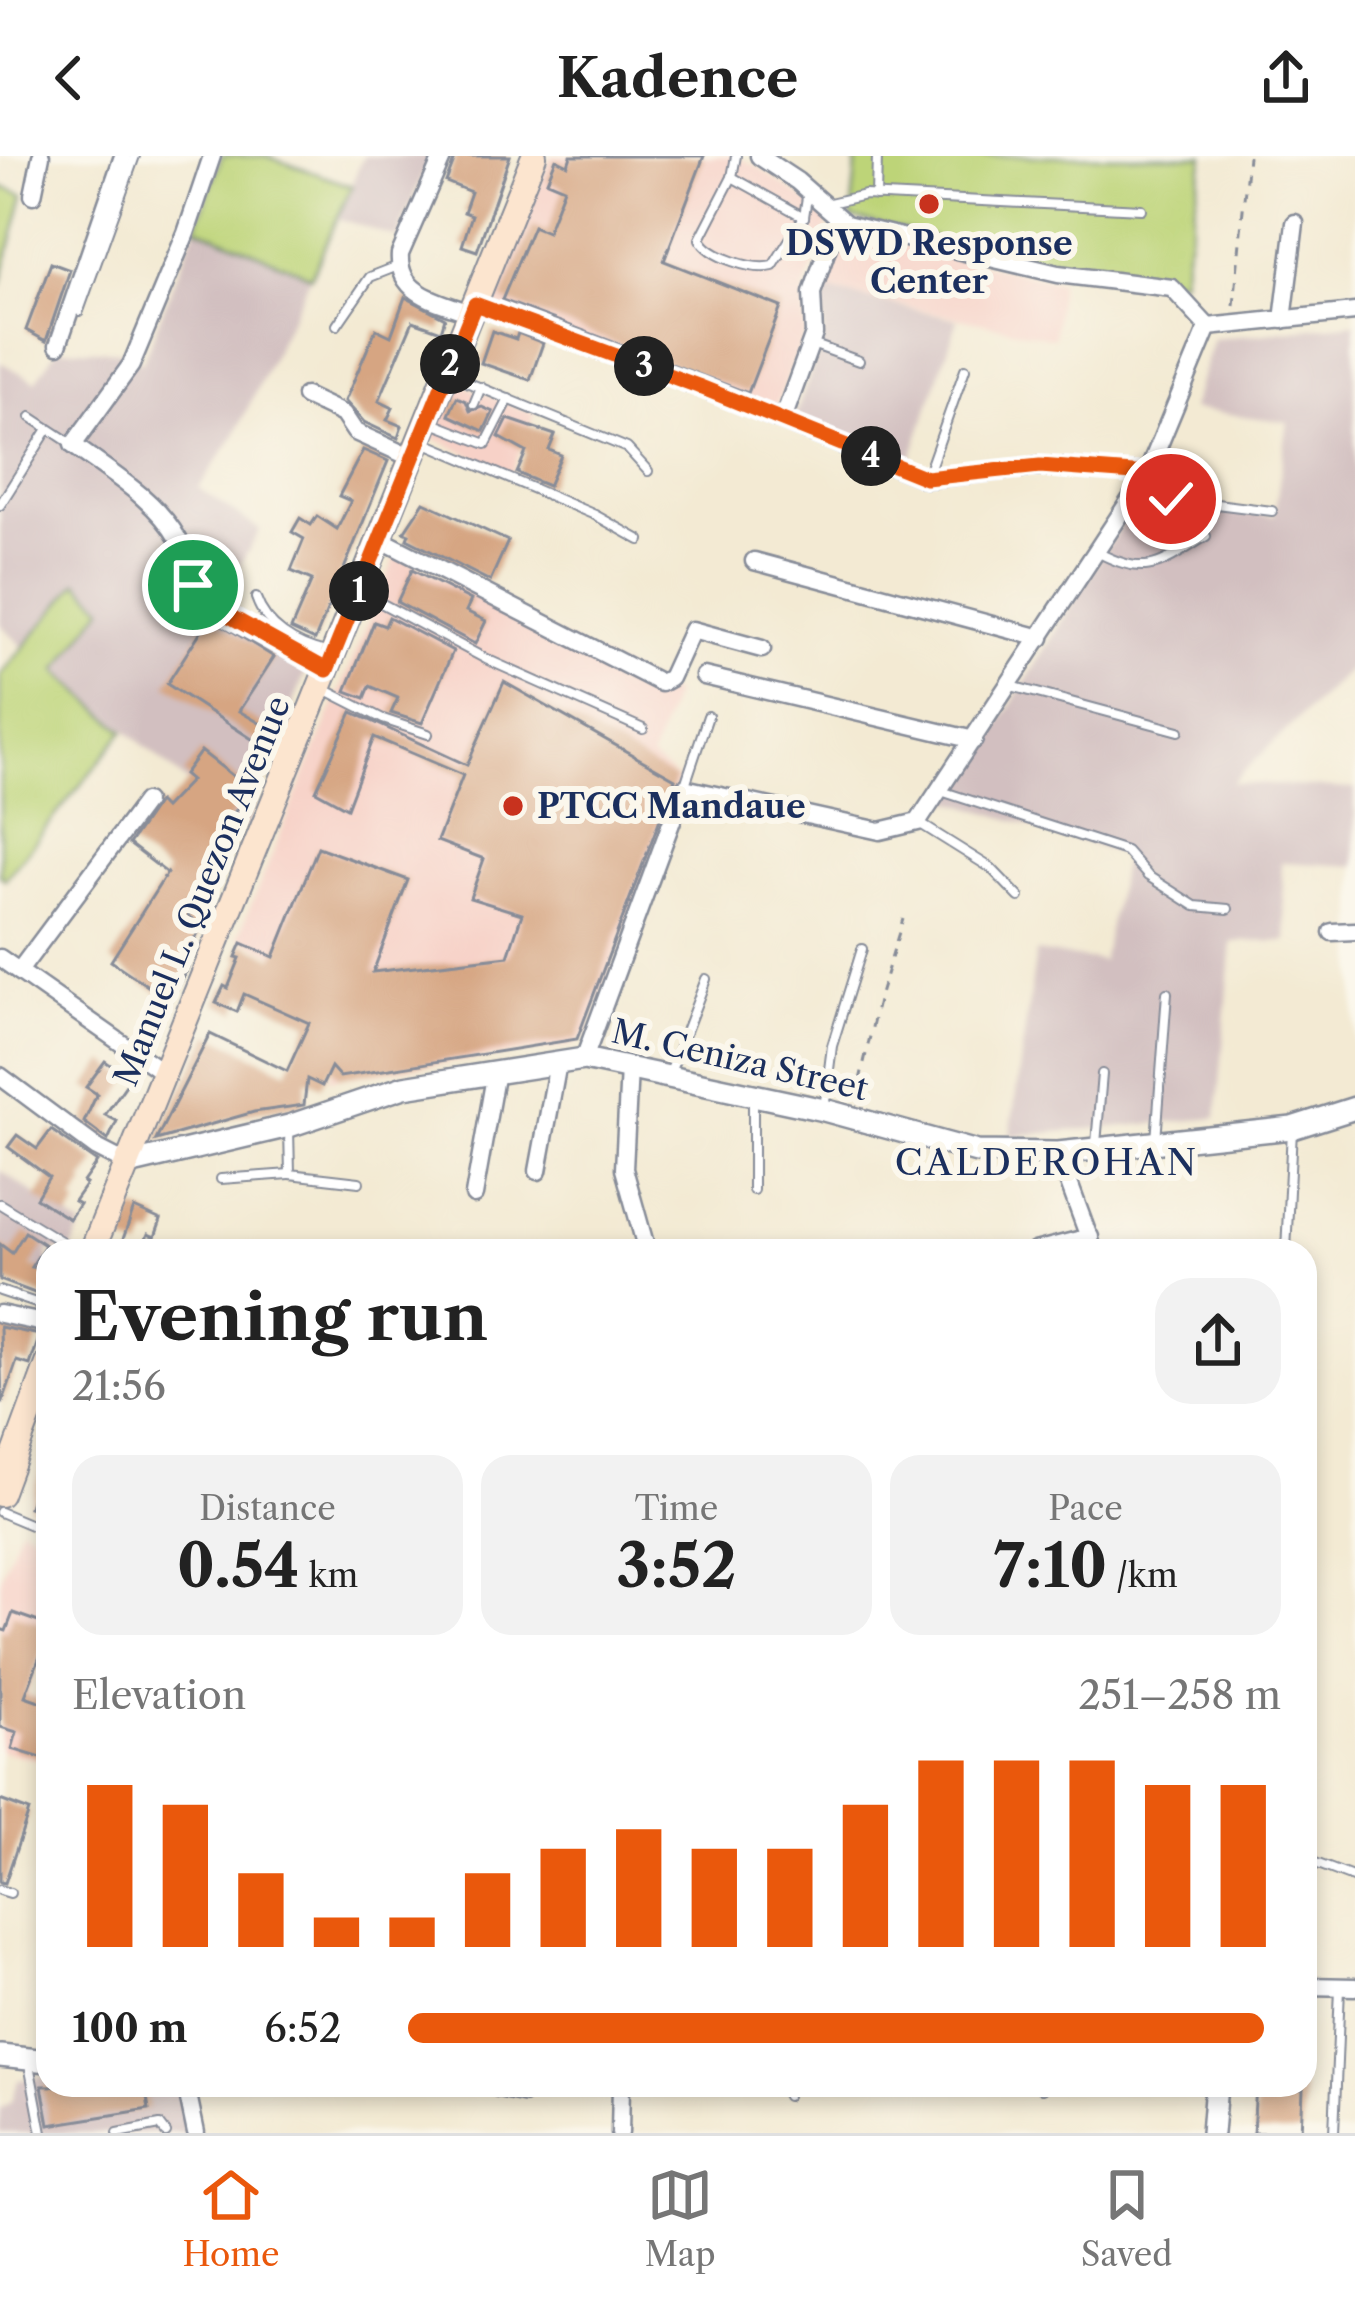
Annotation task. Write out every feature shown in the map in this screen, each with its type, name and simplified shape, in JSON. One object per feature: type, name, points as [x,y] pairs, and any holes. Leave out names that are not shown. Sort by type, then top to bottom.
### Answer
[{"type":"main road","name":"Manuel L. Quezon Avenue","points":[[97,1239],[534,156]]},
{"type":"main road","points":[[0,1491],[36,1396]]},
{"type":"street","points":[[33,195],[40,156]]},
{"type":"street","points":[[58,345],[123,156]]},
{"type":"street","points":[[212,156],[186,233],[131,364],[73,445],[165,520],[178,539],[193,585],[217,609],[326,670]]},
{"type":"street","points":[[442,156],[400,254],[399,266],[412,289],[783,419],[926,478],[1040,466],[1147,474]]},
{"type":"street","points":[[759,156],[846,224],[1037,269],[1172,288],[1208,327],[1355,312]]},
{"type":"street","points":[[783,419],[814,334],[812,293],[838,218]]},
{"type":"street","points":[[1283,320],[1294,223]]},
{"type":"street","points":[[584,1058],[684,788],[880,830],[918,822],[1147,474],[1208,327]]},
{"type":"street","points":[[305,396],[343,414],[355,432],[420,440]]},
{"type":"street","points":[[380,539],[661,683],[670,678],[692,630],[762,649]]},
{"type":"street","points":[[754,561],[1040,638]]},
{"type":"street","points":[[704,676],[974,740]]},
{"type":"street","points":[[19,971],[145,802]]},
{"type":"street","points":[[1332,932],[1355,932]]},
{"type":"street","points":[[0,958],[164,1072]]},
{"type":"street","name":"M. Ceniza Street","points":[[128,1164],[289,1126],[404,1087],[584,1058],[824,1110],[977,1152],[1058,1153],[1292,1128],[1355,1108]]},
{"type":"street","points":[[538,1171],[558,1063]]},
{"type":"street","points":[[629,1068],[624,1169],[644,1239]]},
{"type":"street","points":[[474,1196],[496,1071]]},
{"type":"street","points":[[0,1076],[97,1148],[128,1164]]},
{"type":"street","points":[[1058,1153],[1090,1239]]},
{"type":"street","points":[[0,1314],[36,1322]]},
{"type":"street","points":[[1317,1986],[1347,1987]]},
{"type":"street","points":[[0,2056],[36,2061]]},
{"type":"street","points":[[188,2097],[196,2133]]},
{"type":"street","points":[[620,2133],[621,2097]]},
{"type":"street","points":[[1212,2133],[1215,2097]]},
{"type":"lane","points":[[79,311],[135,156]]},
{"type":"lane","points":[[736,156],[732,177],[700,239],[708,250],[761,269],[773,266],[804,217],[808,190]]},
{"type":"lane","points":[[876,196],[877,156]]},
{"type":"lane","points":[[732,177],[804,217]]},
{"type":"lane","points":[[823,204],[876,196],[1141,209]]},
{"type":"lane","points":[[337,325],[370,277],[399,266]]},
{"type":"lane","points":[[810,343],[859,361]]},
{"type":"lane","points":[[926,478],[965,369]]},
{"type":"lane","points":[[446,374],[627,448],[648,471]]},
{"type":"lane","points":[[474,404],[481,387]]},
{"type":"lane","points":[[420,440],[460,436],[486,444],[509,400]]},
{"type":"lane","points":[[32,417],[73,445]]},
{"type":"lane","points":[[460,436],[466,423]]},
{"type":"lane","points":[[0,505],[48,429]]},
{"type":"lane","points":[[420,440],[595,515],[640,541]]},
{"type":"lane","points":[[1135,494],[1272,512]]},
{"type":"lane","points":[[1097,552],[1126,567],[1143,569],[1206,536]]},
{"type":"lane","points":[[358,592],[486,658],[643,729]]},
{"type":"lane","points":[[256,598],[264,621],[313,649],[326,670],[383,719],[428,734]]},
{"type":"lane","points":[[1010,685],[1179,731]]},
{"type":"lane","points":[[684,788],[708,716]]},
{"type":"lane","points":[[940,790],[1126,850],[1148,876],[1195,906],[1228,908]]},
{"type":"lane","points":[[918,822],[991,868],[1019,897]]},
{"type":"lane","points":[[824,1110],[832,1046],[862,949]]},
{"type":"lane","points":[[669,1076],[706,980]]},
{"type":"lane","points":[[1156,1142],[1167,993]]},
{"type":"lane","points":[[1096,1148],[1102,1074]]},
{"type":"lane","points":[[753,1095],[753,1190]]},
{"type":"lane","points":[[289,1126],[290,1174]]},
{"type":"lane","points":[[1287,1239],[1292,1128]]},
{"type":"lane","points":[[221,1179],[290,1174],[359,1182]]},
{"type":"lane","points":[[0,1204],[57,1239]]},
{"type":"lane","points":[[0,1291],[36,1302]]},
{"type":"lane","points":[[0,1512],[36,1527]]},
{"type":"lane","points":[[1317,1864],[1355,1878]]},
{"type":"lane","points":[[1334,2133],[1347,1987]]},
{"type":"lane","points":[[40,2097],[42,2133]]},
{"type":"lane","points":[[520,2097],[525,2098]]},
{"type":"lane","points":[[118,2133],[150,2125],[166,2133]]},
{"type":"path","points":[[1232,326],[1248,156]]},
{"type":"path","points":[[851,1118],[903,919]]},
{"type":"shaded area","points":[[363,156],[430,156],[397,238],[338,218]]},
{"type":"shaded area","points":[[551,156],[734,156],[755,165],[830,218],[804,292],[805,334],[774,412],[490,304]]},
{"type":"shaded area","points":[[196,227],[311,276],[235,435],[199,488],[260,530],[220,601],[312,655],[245,832],[57,671],[104,607],[78,583],[23,647],[0,624],[0,362],[36,381],[58,348],[123,351],[142,363]]},
{"type":"shaded area","points":[[842,230],[1059,282],[1054,338],[823,289]]},
{"type":"shaded area","points":[[823,289],[958,319],[909,466],[793,421],[824,338]]},
{"type":"shaded area","points":[[1355,323],[1355,664],[1232,783],[1355,789],[1355,866],[1281,862],[1287,941],[1232,942],[1217,1118],[1010,1136],[1036,952],[1102,961],[1124,855],[948,800],[998,727],[1137,498],[1274,516],[1288,422],[1191,409],[1213,339]]},
{"type":"shaded area","points":[[453,381],[534,414],[511,474],[429,436]]},
{"type":"shaded area","points":[[396,555],[674,694],[651,758],[679,780],[580,1042],[329,1079],[362,996],[238,937]]},
{"type":"shaded area","points":[[0,1170],[82,1227],[76,1239],[36,1239],[36,1268],[0,1244]]},
{"type":"shaded area","points":[[20,1527],[36,1534],[36,1671],[27,1695],[36,1698],[36,1759],[0,1751],[0,1578]]},
{"type":"shaded area","points":[[36,2078],[36,2097],[182,2097],[189,2133],[0,2133],[0,2109],[12,2101],[18,2080]]},
{"type":"green space","points":[[222,156],[266,156],[352,186],[311,276],[196,227]]},
{"type":"green space","points":[[857,156],[1204,156],[1181,280],[1058,267],[851,218]]},
{"type":"green space","points":[[0,186],[24,195],[0,287]]},
{"type":"green space","points":[[78,582],[104,607],[57,671],[124,731],[5,879],[0,875],[0,676]]},
{"type":"building","points":[[456,156],[510,156],[477,251],[462,246],[472,215],[464,212],[471,192],[446,182]]},
{"type":"building","points":[[571,156],[704,156],[664,261],[781,307],[748,393],[502,300],[533,226],[547,232],[564,188],[547,181],[556,159],[568,165]]},
{"type":"building","points":[[51,263],[70,270],[46,341],[26,330]]},
{"type":"building","points":[[405,297],[445,318],[441,331],[413,321],[379,401],[393,408],[387,420],[402,426],[398,438],[364,422],[345,401],[376,329],[391,336]]},
{"type":"building","points":[[492,331],[516,339],[518,333],[543,343],[530,380],[481,363]]},
{"type":"building","points":[[457,397],[466,401],[470,411],[482,407],[493,412],[484,431],[449,415]]},
{"type":"building","points":[[508,419],[555,435],[549,450],[561,455],[548,486],[517,473],[526,452],[499,437]]},
{"type":"building","points":[[363,450],[388,461],[315,640],[291,629],[312,580],[291,571],[304,539],[292,532],[300,518],[311,525],[317,516],[337,529],[351,501],[339,496]]},
{"type":"building","points":[[424,502],[508,541],[490,581],[407,539],[409,534],[404,532]]},
{"type":"building","points":[[412,570],[471,600],[466,611],[486,621],[475,644],[397,602]]},
{"type":"building","points":[[210,617],[274,657],[239,711],[275,732],[266,748],[167,684]]},
{"type":"building","points":[[389,617],[453,651],[422,723],[391,713],[398,698],[370,686],[365,698],[346,691],[374,622],[385,626]]},
{"type":"building","points":[[504,682],[675,779],[577,1039],[340,1077],[331,1067],[322,1086],[307,1079],[304,1105],[254,1112],[156,1140],[210,1034],[287,1071],[309,1023],[244,994],[237,1012],[216,1003],[224,986],[228,988],[242,943],[274,957],[318,847],[408,880],[373,972],[508,956],[522,914],[470,898],[484,859],[437,841],[463,775],[374,737],[347,808],[316,791],[352,712],[467,765]]},
{"type":"building","points":[[201,751],[251,790],[225,825],[238,836],[206,878],[188,916],[201,925],[188,967],[170,1001],[111,961],[167,873],[129,844],[158,802],[164,808],[191,780],[184,774]]},
{"type":"building","points":[[105,1061],[130,1079],[105,1115],[117,1121],[108,1140],[84,1122],[97,1094],[86,1087]]},
{"type":"building","points":[[51,1130],[97,1162],[83,1182],[74,1201],[79,1204],[69,1219],[36,1198],[49,1177],[8,1147],[17,1135],[37,1149]]},
{"type":"building","points":[[134,1208],[161,1220],[155,1237],[123,1239]]},
{"type":"building","points":[[25,1232],[36,1239],[31,1267],[36,1268],[36,1294],[0,1280],[0,1244],[12,1253]]},
{"type":"building","points":[[0,1327],[36,1334],[30,1365],[17,1361],[2,1404]]},
{"type":"building","points":[[13,1613],[36,1621],[36,1667],[25,1696],[36,1700],[36,1756],[12,1749],[17,1732],[0,1727],[0,1629],[6,1631]]},
{"type":"building","points":[[0,1800],[29,1811],[5,1883],[0,1882]]},
{"type":"building","points":[[44,2097],[147,2097],[149,2109],[49,2125]]},
{"type":"building","points":[[1255,2097],[1303,2097],[1301,2133],[1253,2133]]},
{"type":"place","name":"DSWD Response Center","points":[[929,204]]},
{"type":"place","name":"PTCC Mandaue","points":[[513,806]]},
{"type":"district","name":"CALDEROHAN","points":[[1047,1162]]},
{"type":"route","points":[[193,585],[217,609],[327,670],[475,304],[698,386],[926,478],[1040,466],[1147,474],[1135,494],[1171,499]]}]
